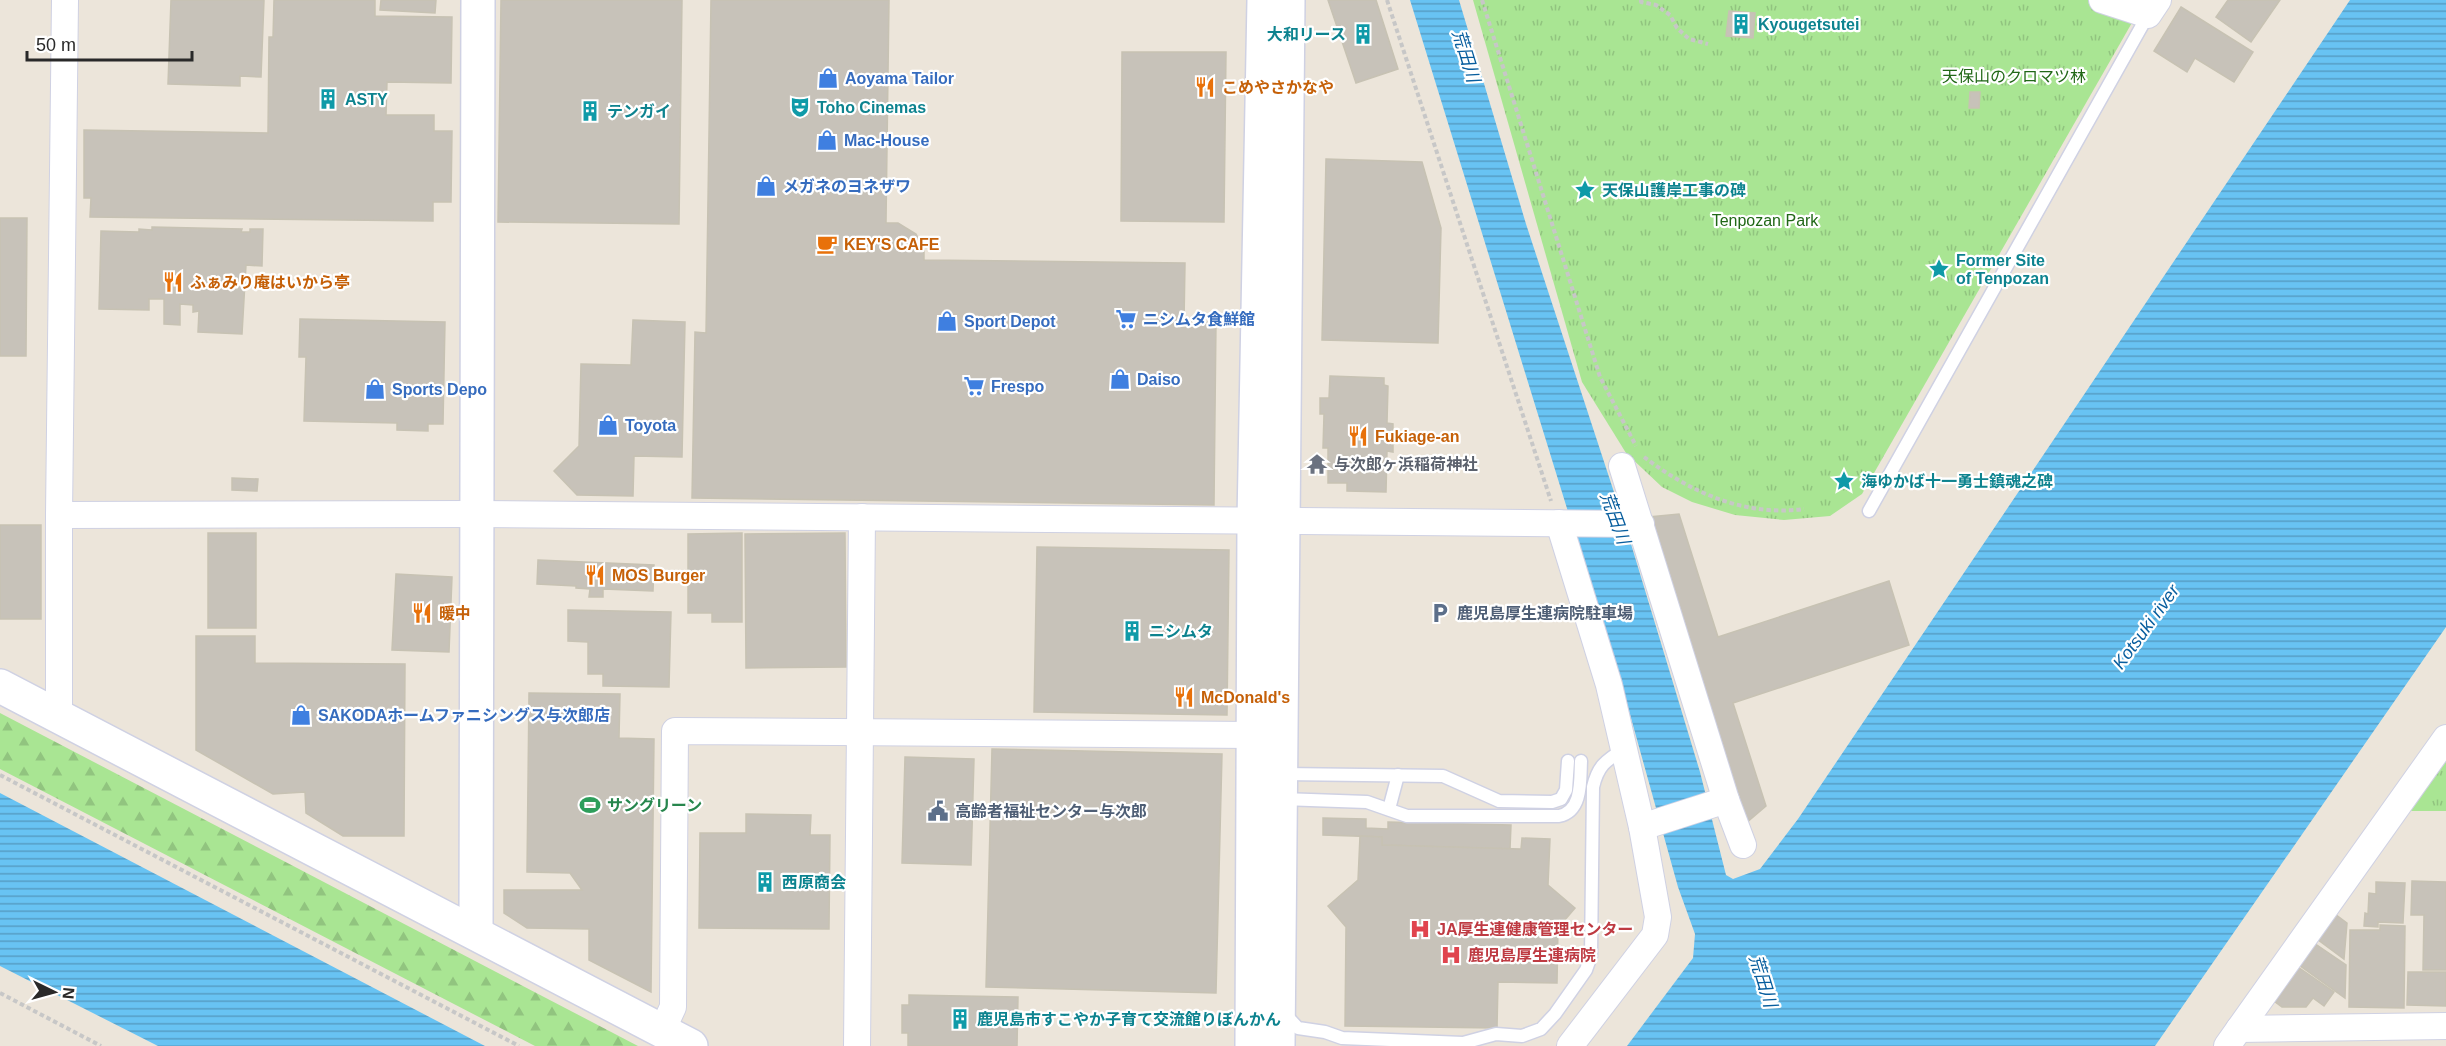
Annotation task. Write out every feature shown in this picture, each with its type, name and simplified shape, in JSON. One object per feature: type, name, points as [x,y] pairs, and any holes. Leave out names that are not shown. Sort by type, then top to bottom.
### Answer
[{"type":"street","points":[[59,716],[65,0]]},
{"type":"street","points":[[476,933],[478,0]]},
{"type":"street","points":[[1264,0],[1273,250]]},
{"type":"street","points":[[1278,1046],[1266,1007],[1268,520],[1273,250],[1288,0]]},
{"type":"street","points":[[2102,0],[2153,8]]},
{"type":"street","points":[[1634,456],[1634,524],[1722,801],[1743,845]]},
{"type":"street","points":[[59,515],[476,514],[1634,524]]},
{"type":"street","points":[[857,1046],[862,517]]},
{"type":"street","points":[[1564,523],[1609,685],[1624,749],[1647,826],[1658,916],[1655,935],[1570,1046]]},
{"type":"street","points":[[0,686],[691,1046]]},
{"type":"street","points":[[662,1031],[673,1007],[675,731],[1268,736]]},
{"type":"street","points":[[1252,1046],[1266,1007],[1282,787],[1268,736]]},
{"type":"street","points":[[2233,1038],[2446,738]]},
{"type":"street","points":[[1647,826],[1722,801]]},
{"type":"street","points":[[2233,1038],[2446,1026]]},
{"type":"lane","points":[[1869,511],[2153,8]]},
{"type":"lane","points":[[1266,1007],[1298,1028],[1351,1039],[1463,1043],[1496,1034],[1522,1036],[1533,1034],[1541,1029],[1555,1014],[1586,970],[1591,956],[1593,788],[1597,771],[1624,749]]},
{"type":"lane","points":[[1574,761],[1580,791],[1576,804],[1566,815],[1547,817],[1407,816],[1367,802],[1282,787],[1398,776],[1443,776],[1499,801],[1552,802],[1561,799],[1566,790],[1574,761]]},
{"type":"lane","points":[[1389,809],[1398,776]]},
{"type":"path","points":[[1387,0],[1564,523]]},
{"type":"path","points":[[1482,0],[1600,377],[1628,433],[1634,456],[1721,501],[1784,512],[1804,509]]},
{"type":"path","points":[[1641,0],[1641,2],[1656,5],[1670,15],[1683,35],[1697,43],[1708,44]]},
{"type":"path","points":[[0,776],[519,1046]]},
{"type":"path","points":[[0,993],[101,1046]]},
{"type":"green space","name":"Tenpozan Park","points":[[1473,0],[2145,0],[1862,494],[1830,516],[1784,520],[1735,515],[1692,502],[1662,487],[1626,453],[1582,382]]},
{"type":"green space","points":[[0,713],[638,1046],[535,1046],[0,769]]},
{"type":"green space","points":[[2446,754],[2446,811],[2406,811]]},
{"type":"water","points":[[1410,0],[1459,0],[1526,224],[1631,544],[1700,772],[1726,875],[1733,879],[1760,869],[1798,819],[2350,0],[2446,0],[2446,627],[2155,1046],[1627,1046],[1693,958],[1695,934],[1678,887],[1624,693]]},
{"type":"water","points":[[0,793],[485,1046],[158,1046],[0,966]]},
{"type":"building","points":[[171,0],[264,0],[261,77],[240,76],[240,86],[168,84]]},
{"type":"building","name":"ASTY","points":[[274,0],[375,0],[375,16],[452,17],[451,83],[387,82],[386,115],[434,115],[434,131],[452,131],[451,202],[433,202],[433,221],[90,217],[91,198],[84,198],[84,130],[268,133],[269,37],[273,37]]},
{"type":"building","points":[[381,0],[436,0],[435,13],[380,10]]},
{"type":"building","name":"テンガイ","points":[[501,0],[682,0],[679,224],[498,222]]},
{"type":"building","points":[[711,0],[889,0],[886,223],[898,223],[916,234],[924,250],[924,260],[1185,263],[1184,322],[1216,322],[1214,505],[692,498],[695,332],[706,333]]},
{"type":"building","name":"大和リース","points":[[1328,0],[1376,0],[1398,69],[1356,83]]},
{"type":"building","points":[[2228,0],[2280,0],[2251,42],[2216,17]]},
{"type":"building","points":[[2181,7],[2253,52],[2234,82],[2195,58],[2187,72],[2154,51]]},
{"type":"building","name":"Kyougetsutei","points":[[1729,11],[1755,13],[1753,38],[1726,36]]},
{"type":"building","points":[[1122,52],[1226,52],[1224,222],[1121,221]]},
{"type":"building","points":[[1970,92],[1980,92],[1979,108],[1969,108]]},
{"type":"building","points":[[1326,159],[1422,162],[1441,228],[1438,343],[1322,340]]},
{"type":"building","points":[[0,218],[27,218],[26,356],[0,356]]},
{"type":"building","name":"ふぁみり庵はいから亭","points":[[152,227],[242,229],[241,232],[263,229],[262,266],[246,265],[242,334],[198,332],[199,311],[193,312],[193,305],[180,304],[180,325],[164,324],[164,299],[149,299],[149,310],[99,309],[101,231],[139,232],[139,229],[152,230]]},
{"type":"building","name":"Sports Depo","points":[[300,319],[445,322],[443,424],[428,424],[428,431],[397,430],[397,423],[304,421],[306,357],[299,357]]},
{"type":"building","points":[[633,320],[685,322],[682,457],[634,456],[633,496],[577,495],[554,471],[579,446],[581,364],[631,365]]},
{"type":"building","name":"Fukiage-an","points":[[1330,376],[1384,378],[1384,385],[1388,386],[1387,423],[1393,424],[1393,452],[1387,451],[1386,492],[1347,491],[1347,483],[1328,483],[1328,448],[1323,448],[1324,414],[1320,414],[1320,398],[1329,398]]},
{"type":"building","points":[[232,478],[258,479],[257,491],[232,490]]},
{"type":"building","points":[[1679,514],[1718,637],[1889,581],[1909,645],[1733,703],[1766,806],[1745,824],[1649,517]]},
{"type":"building","points":[[0,525],[41,525],[41,619],[0,619]]},
{"type":"building","points":[[208,533],[256,533],[256,628],[208,628]]},
{"type":"building","points":[[742,533],[742,622],[712,622],[712,613],[688,613],[688,534]]},
{"type":"building","points":[[845,533],[846,667],[746,668],[745,534]]},
{"type":"building","name":"ニシムタ","points":[[1037,547],[1229,550],[1227,715],[1034,712]]},
{"type":"building","name":"MOS Burger","points":[[538,560],[654,565],[653,591],[603,589],[603,597],[589,597],[590,589],[537,584]]},
{"type":"building","name":"暖中","points":[[396,574],[452,577],[449,652],[392,650]]},
{"type":"building","points":[[568,610],[671,612],[669,687],[603,686],[603,674],[588,674],[588,642],[568,641]]},
{"type":"building","name":"SAKODAホームファニシングス与次郎店","points":[[196,636],[255,636],[255,663],[405,664],[404,836],[343,836],[306,813],[305,792],[273,794],[196,750]]},
{"type":"building","name":"サングリーン","points":[[529,693],[620,694],[619,738],[654,739],[651,992],[589,960],[589,929],[527,928],[504,913],[504,890],[582,890],[570,873],[527,872]]},
{"type":"building","points":[[992,749],[1222,754],[1216,993],[986,987]]},
{"type":"building","name":"高齢者福祉センター与次郎","points":[[905,757],[974,759],[971,865],[902,863]]},
{"type":"building","name":"西原商会","points":[[746,814],[811,815],[810,835],[830,835],[829,929],[699,928],[700,833],[746,833]]},
{"type":"building","points":[[1323,818],[1366,819],[1366,828],[1388,829],[1388,822],[1511,825],[1510,849],[1382,845],[1382,837],[1323,835]]},
{"type":"building","name":"鹿児島厚生連病院","points":[[1360,836],[1382,837],[1382,845],[1521,849],[1522,838],[1550,839],[1548,885],[1575,908],[1558,928],[1557,983],[1498,982],[1497,1028],[1345,1026],[1346,927],[1328,906],[1358,880]]},
{"type":"building","points":[[2412,881],[2446,882],[2446,970],[2423,970],[2424,915],[2411,915]]},
{"type":"building","points":[[2376,882],[2405,883],[2403,923],[2378,922],[2378,927],[2364,926],[2365,913],[2368,914],[2369,893],[2376,894]]},
{"type":"building","points":[[2335,914],[2347,923],[2344,959],[2317,939]]},
{"type":"building","points":[[2380,925],[2405,926],[2404,1008],[2349,1007],[2350,930],[2380,930]]},
{"type":"building","points":[[2314,943],[2346,965],[2345,998],[2299,965]]},
{"type":"building","points":[[2298,967],[2334,992],[2324,1006],[2313,998],[2306,1007],[2282,1007],[2274,1001]]},
{"type":"building","points":[[2408,972],[2446,972],[2446,1006],[2407,1005]]},
{"type":"building","name":"鹿児島市すこやか子育て交流館りぼんかん","points":[[909,995],[1018,997],[1017,1046],[908,1046],[908,1033],[902,1033],[902,1005],[909,1005]]},
{"type":"place","name":"Kyougetsutei","points":[[1741,24]]},
{"type":"place","name":"大和リース","points":[[1363,34]]},
{"type":"place","name":"Aoyama Tailor","points":[[828,78]]},
{"type":"place","name":"こめやさかなや","points":[[1205,87]]},
{"type":"place","name":"ASTY","points":[[328,99]]},
{"type":"place","name":"Toho Cinemas","points":[[800,107]]},
{"type":"place","name":"テンガイ","points":[[590,111]]},
{"type":"place","name":"Mac-House","points":[[827,140]]},
{"type":"place","name":"メガネのヨネザワ","points":[[766,186]]},
{"type":"place","name":"天保山護岸工事の碑","points":[[1585,190]]},
{"type":"place","name":"KEY'S CAFE","points":[[827,244]]},
{"type":"place","name":"Former Site of Tenpozan","points":[[1939,269]]},
{"type":"place","name":"ふぁみり庵はいから亭","points":[[173,282]]},
{"type":"place","name":"ニシムタ食鮮館","points":[[1126,319]]},
{"type":"place","name":"Sport Depot","points":[[947,321]]},
{"type":"place","name":"Daiso","points":[[1120,379]]},
{"type":"place","name":"Frespo","points":[[974,386]]},
{"type":"place","name":"Sports Depo","points":[[375,389]]},
{"type":"place","name":"Toyota","points":[[608,425]]},
{"type":"place","name":"Fukiage-an","points":[[1358,436]]},
{"type":"place","name":"与次郎ヶ浜稲荷神社","points":[[1317,464]]},
{"type":"place","name":"海ゆかば十一勇士鎮魂之碑","points":[[1844,481]]},
{"type":"place","name":"MOS Burger","points":[[595,575]]},
{"type":"place","name":"暖中","points":[[422,613]]},
{"type":"place","name":"鹿児島厚生連病院駐車場","points":[[1440,613]]},
{"type":"place","name":"ニシムタ","points":[[1132,631]]},
{"type":"place","name":"McDonald's","points":[[1184,697]]},
{"type":"place","name":"SAKODAホームファニシングス与次郎店","points":[[301,715]]},
{"type":"place","name":"サングリーン","points":[[590,805]]},
{"type":"place","name":"高齢者福祉センター与次郎","points":[[938,811]]},
{"type":"place","name":"西原商会","points":[[765,882]]},
{"type":"place","name":"JA厚生連健康管理センター","points":[[1420,929]]},
{"type":"place","name":"鹿児島厚生連病院","points":[[1451,955]]},
{"type":"place","name":"鹿児島市すこやか子育て交流館りぼんかん","points":[[960,1019]]},
{"type":"water label","name":"荒田川","points":[[1466,56]]},
{"type":"water label","name":"荒田川","points":[[1615,518]]},
{"type":"water label","name":"Kotsuki river","points":[[2146,627]]},
{"type":"water label","name":"荒田川","points":[[1763,981]]},
{"type":"park label","name":"天保山のクロマツ林","points":[[2014,76]]}]
